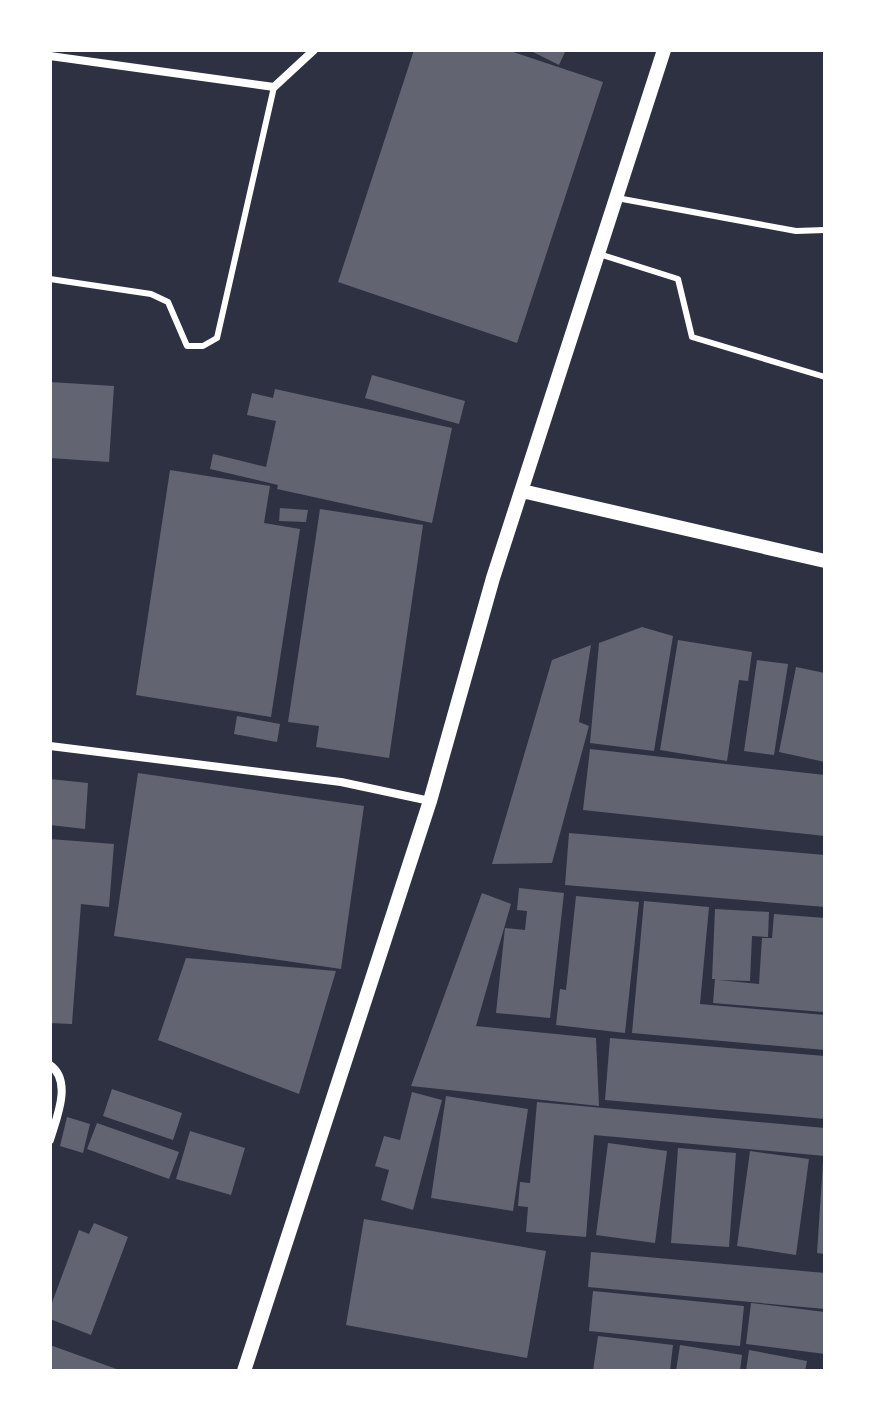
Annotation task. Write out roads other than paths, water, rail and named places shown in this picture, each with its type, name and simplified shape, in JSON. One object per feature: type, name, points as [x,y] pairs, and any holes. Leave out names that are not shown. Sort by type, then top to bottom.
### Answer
[{"type":"street","points":[[50,56],[274,87],[314,50]]},
{"type":"street","points":[[244,1371],[430,801],[493,578],[664,50]]},
{"type":"street","points":[[522,491],[825,561]]},
{"type":"street","points":[[50,746],[341,782],[430,801]]},
{"type":"street","points":[[50,1065],[55,1068],[61,1082],[61,1103],[50,1140]]},
{"type":"lane","points":[[50,279],[151,294],[168,302],[187,346],[203,346],[217,338],[274,87]]},
{"type":"lane","points":[[617,198],[796,231],[825,230]]},
{"type":"lane","points":[[599,254],[678,279],[692,337],[825,377]]}]
